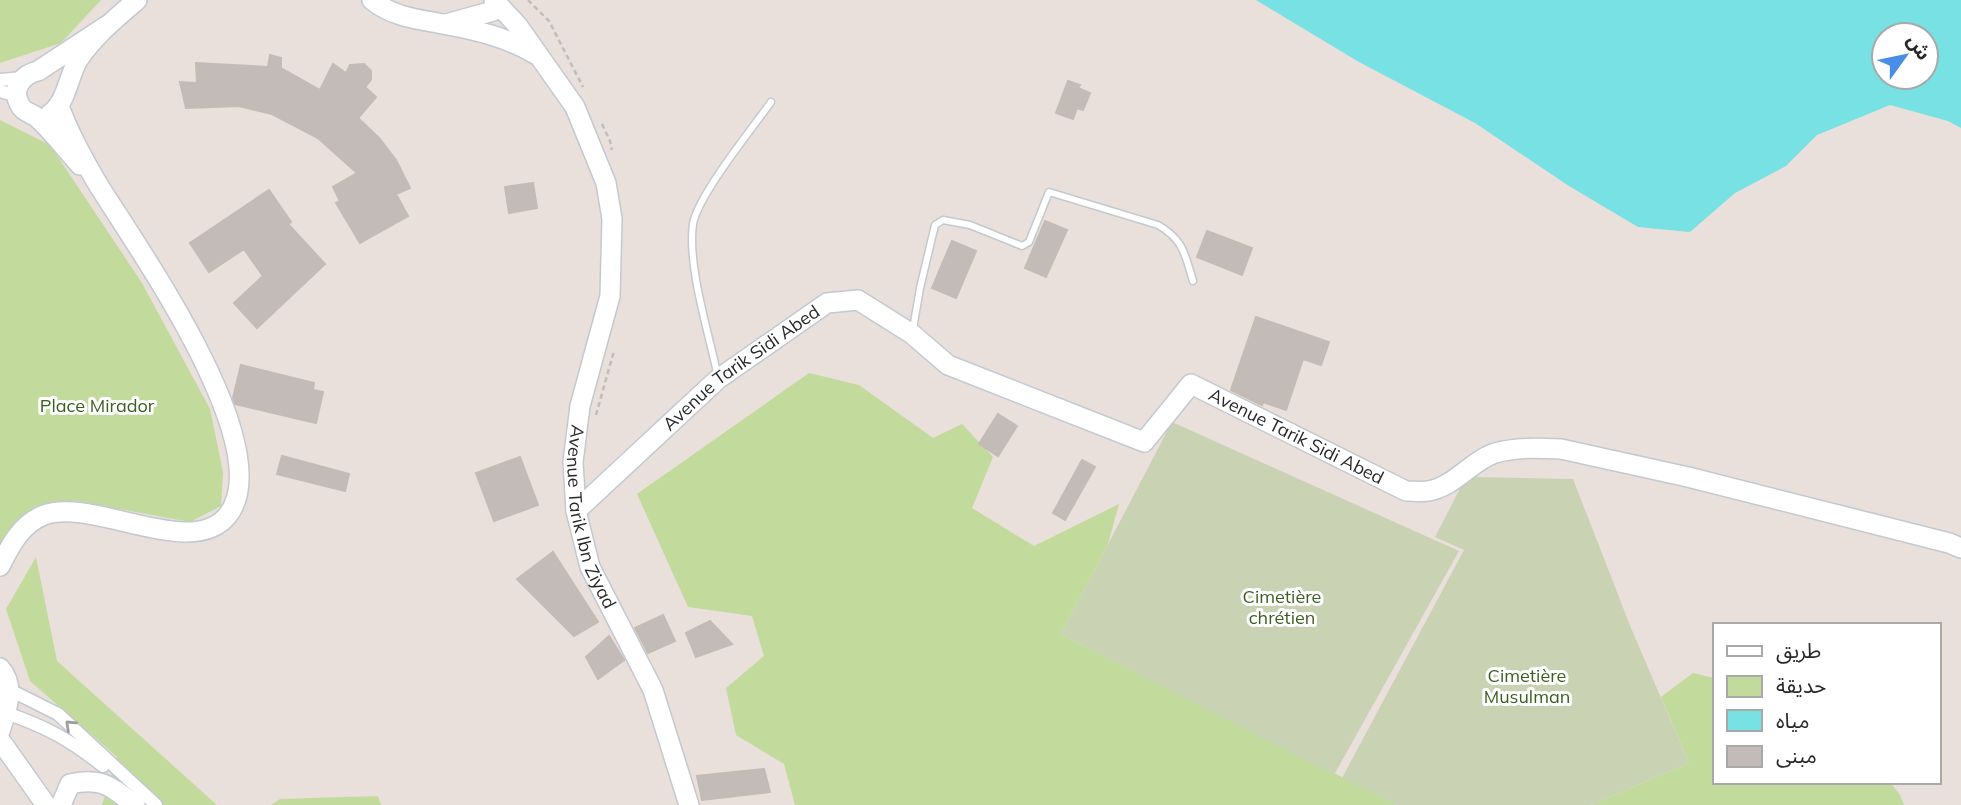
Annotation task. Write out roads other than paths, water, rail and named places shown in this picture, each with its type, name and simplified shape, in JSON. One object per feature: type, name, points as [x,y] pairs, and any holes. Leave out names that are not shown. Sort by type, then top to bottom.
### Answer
[{"type":"street","points":[[19,84],[108,25],[137,0]]},
{"type":"street","points":[[372,0],[396,15],[492,35],[519,45],[540,57]]},
{"type":"street","points":[[445,24],[475,8],[497,4]]},
{"type":"street","name":"Avenue Tarik Ibn Ziyad","points":[[497,4],[518,26],[575,107],[606,183],[612,219],[610,296],[580,406],[573,462],[576,510],[590,567],[653,690],[689,805]]},
{"type":"street","points":[[34,116],[51,114],[60,103],[78,61],[108,25]]},
{"type":"street","points":[[492,35],[518,26]]},
{"type":"street","points":[[0,80],[19,84],[54,76],[62,91],[60,103],[67,127],[97,183],[193,339],[233,433],[239,470],[236,496],[228,515],[212,527],[190,532],[66,512],[43,516],[23,528],[12,541],[0,566]]},
{"type":"street","points":[[19,84],[24,111],[34,116],[97,183]]},
{"type":"street","name":"Avenue Tarik Sidi Abed","points":[[576,510],[718,379],[827,303],[858,300],[912,334],[948,365],[1144,442],[1191,384],[1406,491],[1430,491],[1452,481],[1476,463],[1495,454],[1524,448],[1561,449],[1800,505],[1961,548]]},
{"type":"street","points":[[4,673],[3,722],[43,726],[80,748],[146,805]]},
{"type":"street","points":[[4,673],[58,714],[156,805]]},
{"type":"street","points":[[0,740],[46,805]]},
{"type":"street","points":[[61,805],[70,784],[92,779],[114,789],[135,805]]},
{"type":"lane","points":[[718,379],[692,256],[693,222],[708,191],[771,102]]},
{"type":"lane","points":[[912,334],[919,288],[935,225],[943,220],[971,225],[1022,246],[1030,242],[1049,192],[1158,225],[1173,234],[1184,250],[1193,281]]},
{"type":"water","points":[[1256,0],[1961,0],[1961,128],[1948,121],[1890,105],[1817,135],[1786,166],[1735,193],[1690,232],[1638,227],[1569,186],[1475,123],[1359,62]]},
{"type":"park label","name":"Place Mirador","points":[[97,406]]},
{"type":"park label","name":"Cimetière chrétien","points":[[1282,607]]},
{"type":"park label","name":"Cimetière Musulman","points":[[1527,686]]}]
